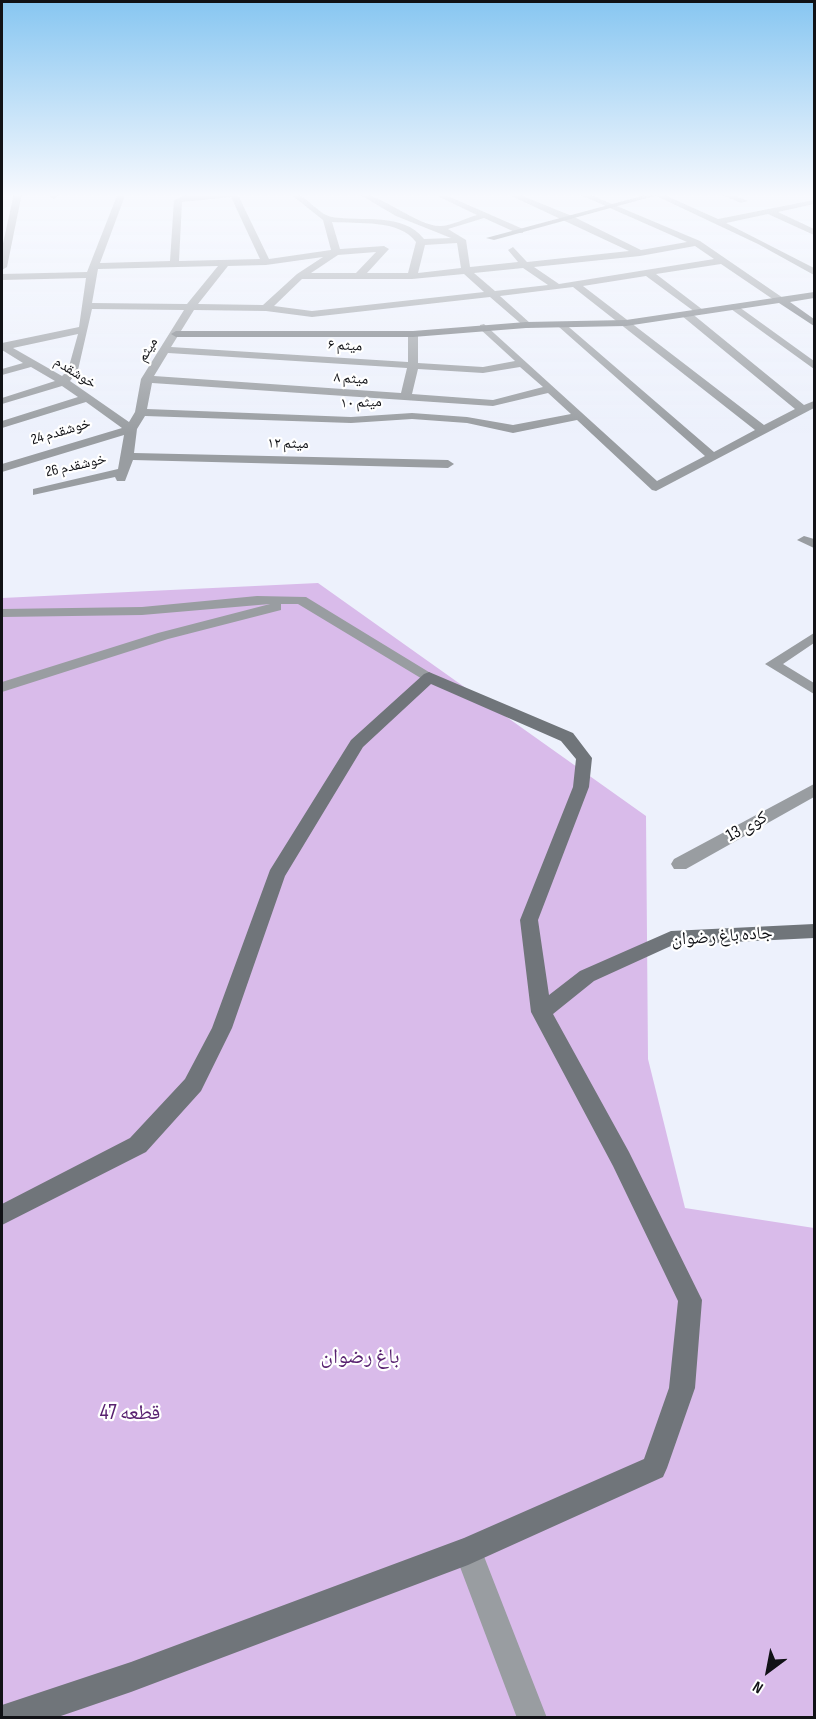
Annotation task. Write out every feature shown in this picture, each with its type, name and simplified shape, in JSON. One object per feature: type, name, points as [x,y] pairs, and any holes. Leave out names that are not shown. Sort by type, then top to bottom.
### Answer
[{"type":"street","points":[[2,277],[51,273]]},
{"type":"street","points":[[2,401],[64,382],[73,370],[84,329],[92,273]]},
{"type":"street","name":"میثم","points":[[131,429],[141,412],[147,380],[191,306],[217,273]]},
{"type":"street","points":[[267,308],[304,273]]},
{"type":"street","points":[[358,277],[362,273]]},
{"type":"street","points":[[300,276],[412,276],[437,273]]},
{"type":"street","points":[[469,273],[526,325]]},
{"type":"street","points":[[537,273],[557,287]]},
{"type":"street","points":[[86,306],[267,308],[312,314],[492,296],[647,273]]},
{"type":"street","points":[[648,273],[699,312]]},
{"type":"street","points":[[739,273],[814,323]]},
{"type":"street","points":[[576,285],[764,431]]},
{"type":"street","points":[[176,334],[413,334],[484,327],[626,323],[814,295]]},
{"type":"street","points":[[735,306],[814,366]]},
{"type":"street","points":[[484,327],[656,487],[809,407],[686,314]]},
{"type":"street","points":[[563,325],[713,457]]},
{"type":"street","points":[[2,347],[84,329]]},
{"type":"street","points":[[405,398],[413,366],[413,334]]},
{"type":"street","name":"خوشقدم","points":[[2,347],[64,382],[131,429]]},
{"type":"street","name":"۶ میثم","points":[[164,351],[483,370],[523,363]]},
{"type":"street","points":[[2,372],[30,364]]},
{"type":"street","name":"۸ میثم","points":[[147,380],[494,403],[550,389]]},
{"type":"street","points":[[2,425],[88,398]]},
{"type":"street","name":"۱۰ میثم","points":[[141,412],[351,420],[412,416],[467,420],[513,429],[580,416]]},
{"type":"street","points":[[128,456],[131,429]]},
{"type":"street","name":"خوشقدم 24","points":[[2,468],[131,429]]},
{"type":"street","name":"۱۲ میثم","points":[[128,456],[448,464]]},
{"type":"street","name":"خوشقدم 26","points":[[37,492],[121,475],[128,456]]},
{"type":"street","points":[[2,613],[142,611],[257,600],[301,600],[429,677],[567,737],[584,758],[580,787],[529,920],[541,1012],[621,1159],[690,1300],[682,1388],[654,1468],[468,1551],[131,1677],[8,1718]]},
{"type":"street","points":[[2,687],[163,636],[301,600]]},
{"type":"street","points":[[814,637],[773,664],[814,689]]},
{"type":"street","points":[[2,1215],[138,1146],[193,1085],[222,1028],[276,875],[357,744],[429,677]]},
{"type":"street","name":"کوی 13","points":[[680,864],[814,790]]},
{"type":"street","name":"جاده باغ رضوان","points":[[541,1012],[586,976],[671,938],[814,931]]},
{"type":"street","points":[[468,1551],[532,1718]]},
{"type":"green space","name":"باغ رضوان","points":[[318,583],[646,816],[648,1059],[685,1208],[814,1228],[814,1717],[2,1717],[2,598]]},
{"type":"park label","name":"قطعه 47","points":[[130,1414]]}]
